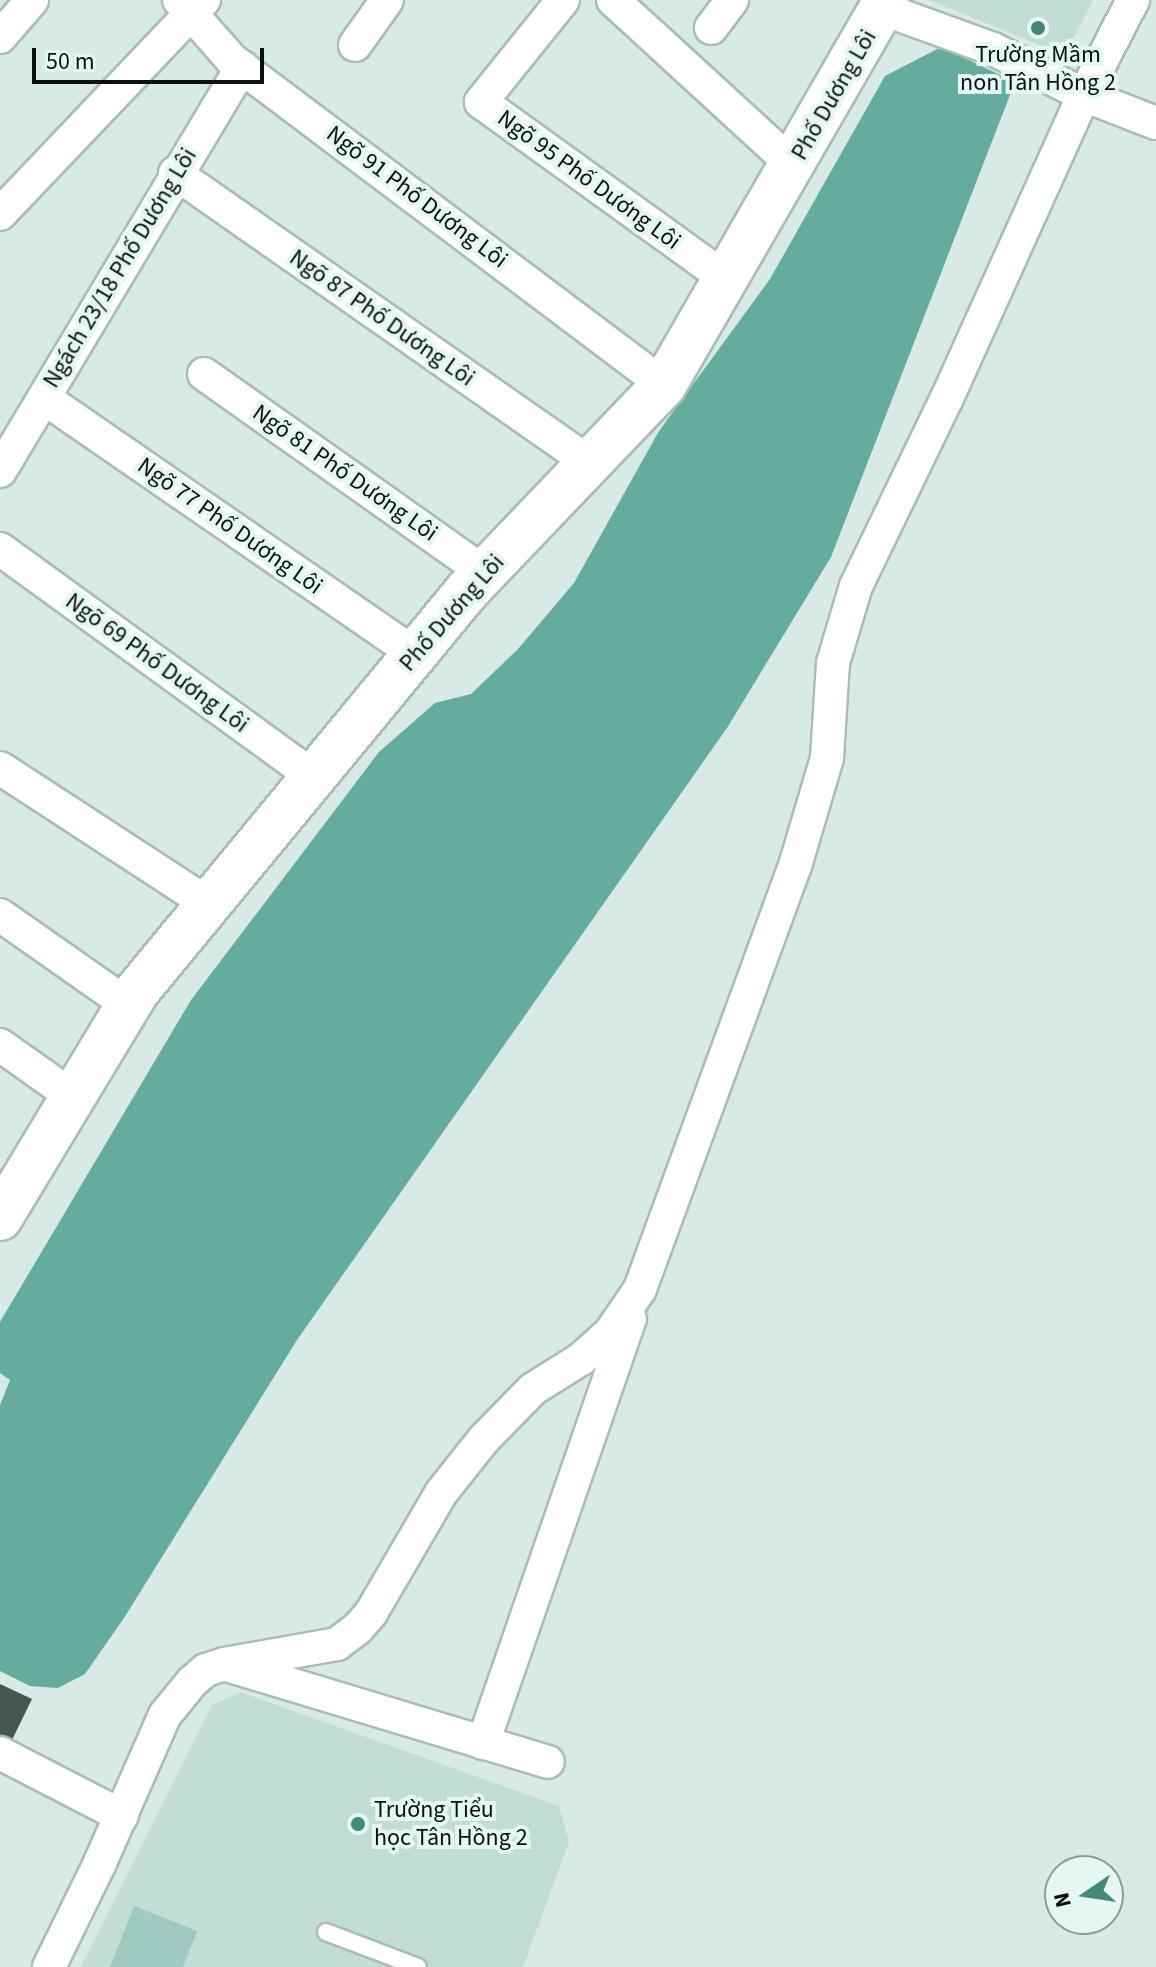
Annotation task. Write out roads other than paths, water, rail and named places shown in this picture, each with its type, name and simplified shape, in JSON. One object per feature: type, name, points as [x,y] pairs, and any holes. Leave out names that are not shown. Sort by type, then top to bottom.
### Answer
[{"type":"street","points":[[0,37],[31,0]]},
{"type":"street","points":[[355,45],[387,0]]},
{"type":"street","name":"Ngõ 95 Phố Dương Lôi","points":[[563,0],[481,102],[726,279]]},
{"type":"street","points":[[613,0],[793,165]]},
{"type":"street","points":[[711,28],[732,0]]},
{"type":"street","points":[[483,1743],[640,1289],[795,866],[827,758],[833,663],[856,586],[947,398],[1084,95],[1133,0]]},
{"type":"street","points":[[0,214],[192,4]]},
{"type":"street","name":"Ngõ 91 Phố Dương Lôi","points":[[192,4],[242,67],[664,385]]},
{"type":"street","points":[[885,5],[993,49],[1084,95],[1156,123]]},
{"type":"street","name":"Phố Dương Lôi","points":[[0,1218],[128,1005],[485,573],[664,385],[885,5]]},
{"type":"street","name":"Ngách 23/18 Phố Dương Lôi","points":[[0,471],[175,173],[242,67]]},
{"type":"street","name":"Ngõ 87 Phố Dương Lôi","points":[[175,173],[590,463]]},
{"type":"street","name":"Ngõ 81 Phố Dương Lôi","points":[[204,374],[485,573]]},
{"type":"street","name":"Ngõ 77 Phố Dương Lôi","points":[[44,398],[415,654]]},
{"type":"street","name":"Ngõ 69 Phố Dương Lôi","points":[[0,549],[314,777]]},
{"type":"street","points":[[0,768],[209,904]]},
{"type":"street","points":[[0,915],[128,1005]]},
{"type":"street","points":[[0,1045],[72,1096]]},
{"type":"street","points":[[49,1967],[122,1816],[165,1715],[192,1682],[206,1670],[224,1664],[337,1644],[358,1628],[371,1613],[441,1493],[484,1439],[533,1389],[581,1359],[610,1333],[640,1289]]},
{"type":"street","points":[[224,1664],[548,1762]]},
{"type":"street","points":[[0,1753],[122,1816]]},
{"type":"lane","points":[[326,1932],[418,1967]]},
{"type":"place","name":"Trường Mầm non Tân Hồng 2","points":[[1038,28]]},
{"type":"place","name":"Trường Tiểu học Tân Hồng 2","points":[[358,1824]]}]
